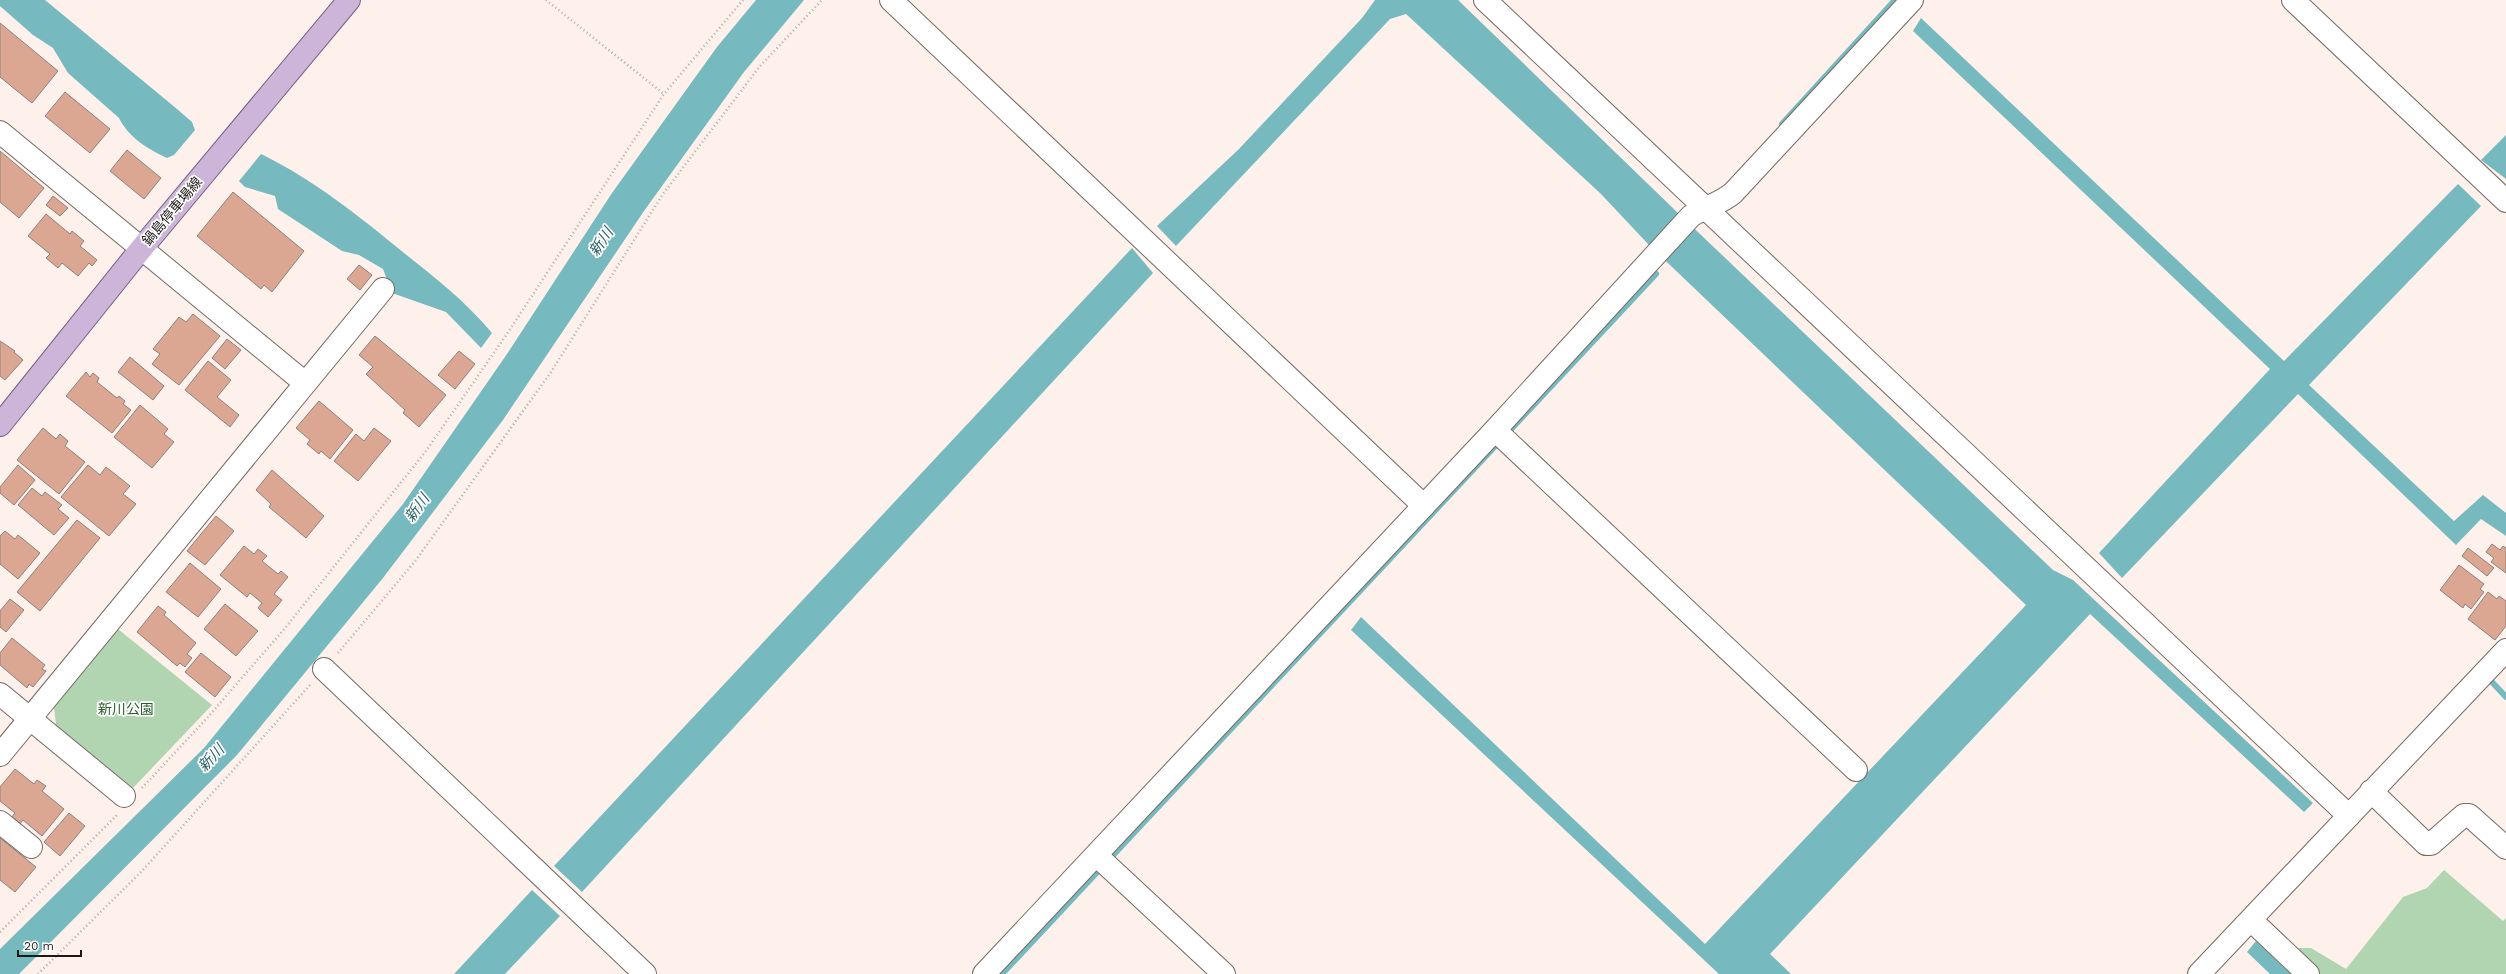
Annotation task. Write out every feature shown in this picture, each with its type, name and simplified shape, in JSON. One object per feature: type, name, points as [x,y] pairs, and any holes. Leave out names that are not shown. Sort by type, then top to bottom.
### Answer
[{"type":"main road","name":"鍋島停車場線","points":[[0,425],[141,248],[349,0]]},
{"type":"street","points":[[891,0],[1424,506]]},
{"type":"street","points":[[1485,0],[1698,212],[2349,816]]},
{"type":"street","points":[[984,974],[1424,506],[1501,435],[1647,263],[1698,212],[1722,203],[1733,193],[1912,0]]},
{"type":"street","points":[[2293,0],[2506,202]]},
{"type":"street","points":[[0,132],[305,383]]},
{"type":"street","points":[[0,755],[383,289]]},
{"type":"street","points":[[1501,435],[1856,770]]},
{"type":"street","points":[[2199,974],[2506,650]]},
{"type":"street","points":[[324,670],[645,974]]},
{"type":"street","points":[[0,694],[128,800]]},
{"type":"street","points":[[2371,792],[2426,844],[2431,844],[2464,815],[2469,815],[2506,848]]},
{"type":"street","points":[[0,822],[31,846]]},
{"type":"street","points":[[1096,855],[1224,974]]},
{"type":"street","points":[[2251,920],[2308,974]]},
{"type":"path","points":[[546,0],[664,94]]},
{"type":"path","points":[[0,932],[208,717],[286,627],[426,451],[509,330],[664,94],[743,0]]},
{"type":"path","points":[[38,974],[142,871],[324,670],[416,560],[551,372],[663,194],[760,66],[822,0]]},
{"type":"green space","name":"新川公園","points":[[118,629],[212,705],[133,788],[56,725],[54,707]]},
{"type":"green space","points":[[2444,870],[2503,921],[2506,918],[2506,974],[2318,974],[2292,948],[2311,948],[2346,969],[2403,897],[2427,888]]},
{"type":"water","points":[[0,0],[45,0],[192,122],[195,130],[174,155],[167,158],[146,147],[128,131],[119,118],[68,73],[53,48],[33,35],[0,6]]},
{"type":"water","name":"新川","points":[[756,0],[804,0],[744,72],[644,211],[503,420],[383,578],[237,755],[19,974],[0,974],[0,949],[204,748],[403,504],[507,354],[612,193],[717,47]]},
{"type":"water","points":[[1375,0],[1458,0],[1679,214],[2053,570],[2073,580],[2313,803],[2304,812],[2090,614],[1770,954],[1791,974],[1719,974],[1351,630],[1361,617],[1705,944],[2026,605],[1649,245],[1600,193],[1406,14],[1390,19],[1176,246],[1157,226],[1239,149],[1362,18]]},
{"type":"water","points":[[1921,18],[2284,361],[2458,184],[2481,206],[2309,385],[2454,521],[2483,495],[2506,513],[2506,536],[2481,519],[2456,545],[2298,394],[2122,578],[2099,553],[2270,369],[1913,31]]},
{"type":"water","points":[[2506,135],[2506,179],[2481,160]]},
{"type":"water","points":[[261,154],[281,164],[336,199],[450,291],[482,321],[492,333],[481,348],[446,312],[392,293],[383,269],[359,255],[342,251],[278,209],[275,196],[245,187],[239,181]]},
{"type":"water","points":[[1132,248],[1153,273],[582,892],[554,866]]},
{"type":"water","points":[[532,890],[560,916],[505,974],[454,974]]},
{"type":"water","points":[[2256,941],[2291,974],[2270,974],[2247,952]]},
{"type":"building","points":[[0,23],[58,71],[32,103],[0,77]]},
{"type":"building","points":[[65,92],[110,129],[90,153],[45,116]]},
{"type":"building","points":[[127,150],[161,178],[144,199],[110,171]]},
{"type":"building","points":[[0,151],[44,188],[19,218],[0,202]]},
{"type":"building","points":[[233,192],[304,251],[272,292],[264,285],[261,289],[197,236]]},
{"type":"building","points":[[53,196],[68,208],[60,216],[46,205]]},
{"type":"building","points":[[46,214],[70,234],[72,231],[84,241],[80,246],[97,260],[92,266],[89,263],[78,276],[62,263],[58,268],[46,258],[50,254],[28,236]]},
{"type":"building","points":[[359,265],[372,275],[360,290],[347,279]]},
{"type":"building","points":[[193,314],[220,336],[179,385],[152,364],[160,354],[153,349],[179,317],[186,322]]},
{"type":"building","points":[[375,336],[446,395],[419,427],[403,413],[405,410],[366,374],[373,367],[359,355]]},
{"type":"building","points":[[227,339],[241,350],[225,369],[212,358]]},
{"type":"building","points":[[0,341],[15,351],[14,352],[23,360],[5,380],[0,376]]},
{"type":"building","points":[[459,351],[475,364],[455,389],[438,375]]},
{"type":"building","points":[[130,357],[164,386],[153,400],[118,372]]},
{"type":"building","points":[[208,361],[231,380],[217,397],[239,415],[230,427],[185,390]]},
{"type":"building","points":[[86,372],[90,377],[93,373],[99,378],[97,382],[117,398],[119,396],[125,401],[123,404],[131,410],[112,433],[66,396]]},
{"type":"building","points":[[319,401],[353,430],[330,459],[321,451],[319,454],[307,444],[310,440],[296,428]]},
{"type":"building","points":[[140,405],[168,429],[164,434],[174,442],[152,468],[114,437]]},
{"type":"building","points":[[43,428],[56,439],[60,434],[68,441],[65,446],[85,462],[59,494],[17,460]]},
{"type":"building","points":[[374,428],[391,441],[358,481],[334,461],[356,434],[364,441]]},
{"type":"building","points":[[18,465],[35,480],[14,505],[0,493],[0,487]]},
{"type":"building","points":[[88,465],[100,475],[106,467],[130,486],[123,494],[136,504],[109,536],[61,497]]},
{"type":"building","points":[[272,470],[324,516],[306,538],[269,507],[271,504],[256,490]]},
{"type":"building","points":[[32,488],[42,496],[45,492],[62,505],[58,509],[69,518],[54,535],[18,505]]},
{"type":"building","points":[[216,516],[234,531],[205,565],[187,551]]},
{"type":"building","points":[[77,520],[100,538],[40,611],[17,592]]},
{"type":"building","points":[[5,531],[15,539],[18,535],[40,553],[18,579],[0,564],[0,536]]},
{"type":"building","points":[[2492,544],[2500,550],[2503,546],[2506,548],[2506,573],[2491,562],[2494,558],[2486,552]]},
{"type":"building","points":[[244,546],[254,554],[258,549],[267,556],[262,561],[278,574],[281,571],[288,577],[274,594],[282,600],[268,617],[258,608],[262,603],[250,593],[247,597],[220,575]]},
{"type":"building","points":[[2468,548],[2494,568],[2487,576],[2462,556]]},
{"type":"building","points":[[190,563],[221,589],[198,617],[166,592]]},
{"type":"building","points":[[2459,565],[2484,584],[2480,589],[2484,592],[2471,609],[2465,604],[2463,608],[2440,590]]},
{"type":"building","points":[[2488,592],[2497,599],[2499,596],[2506,601],[2506,626],[2495,640],[2468,619]]},
{"type":"building","points":[[10,599],[24,610],[6,632],[0,627],[0,611]]},
{"type":"building","points":[[225,604],[258,631],[236,656],[204,629]]},
{"type":"building","points":[[158,606],[166,612],[164,615],[196,643],[187,654],[192,658],[185,667],[180,663],[177,666],[137,632]]},
{"type":"building","points":[[12,638],[45,665],[42,669],[46,671],[33,687],[29,684],[27,688],[0,665],[0,653]]},
{"type":"building","points":[[201,653],[231,677],[215,697],[185,672]]},
{"type":"building","points":[[15,769],[34,784],[37,780],[46,786],[42,791],[64,809],[42,836],[23,820],[19,825],[11,818],[15,813],[0,801],[0,787]]},
{"type":"building","points":[[69,813],[85,826],[60,856],[44,842]]},
{"type":"building","points":[[0,838],[36,867],[15,892],[0,880]]},
{"type":"waterway","points":[[1782,124],[1895,0]]},
{"type":"waterway","points":[[1002,974],[1656,274]]},
{"type":"waterway","points":[[2491,681],[2506,697]]}]
